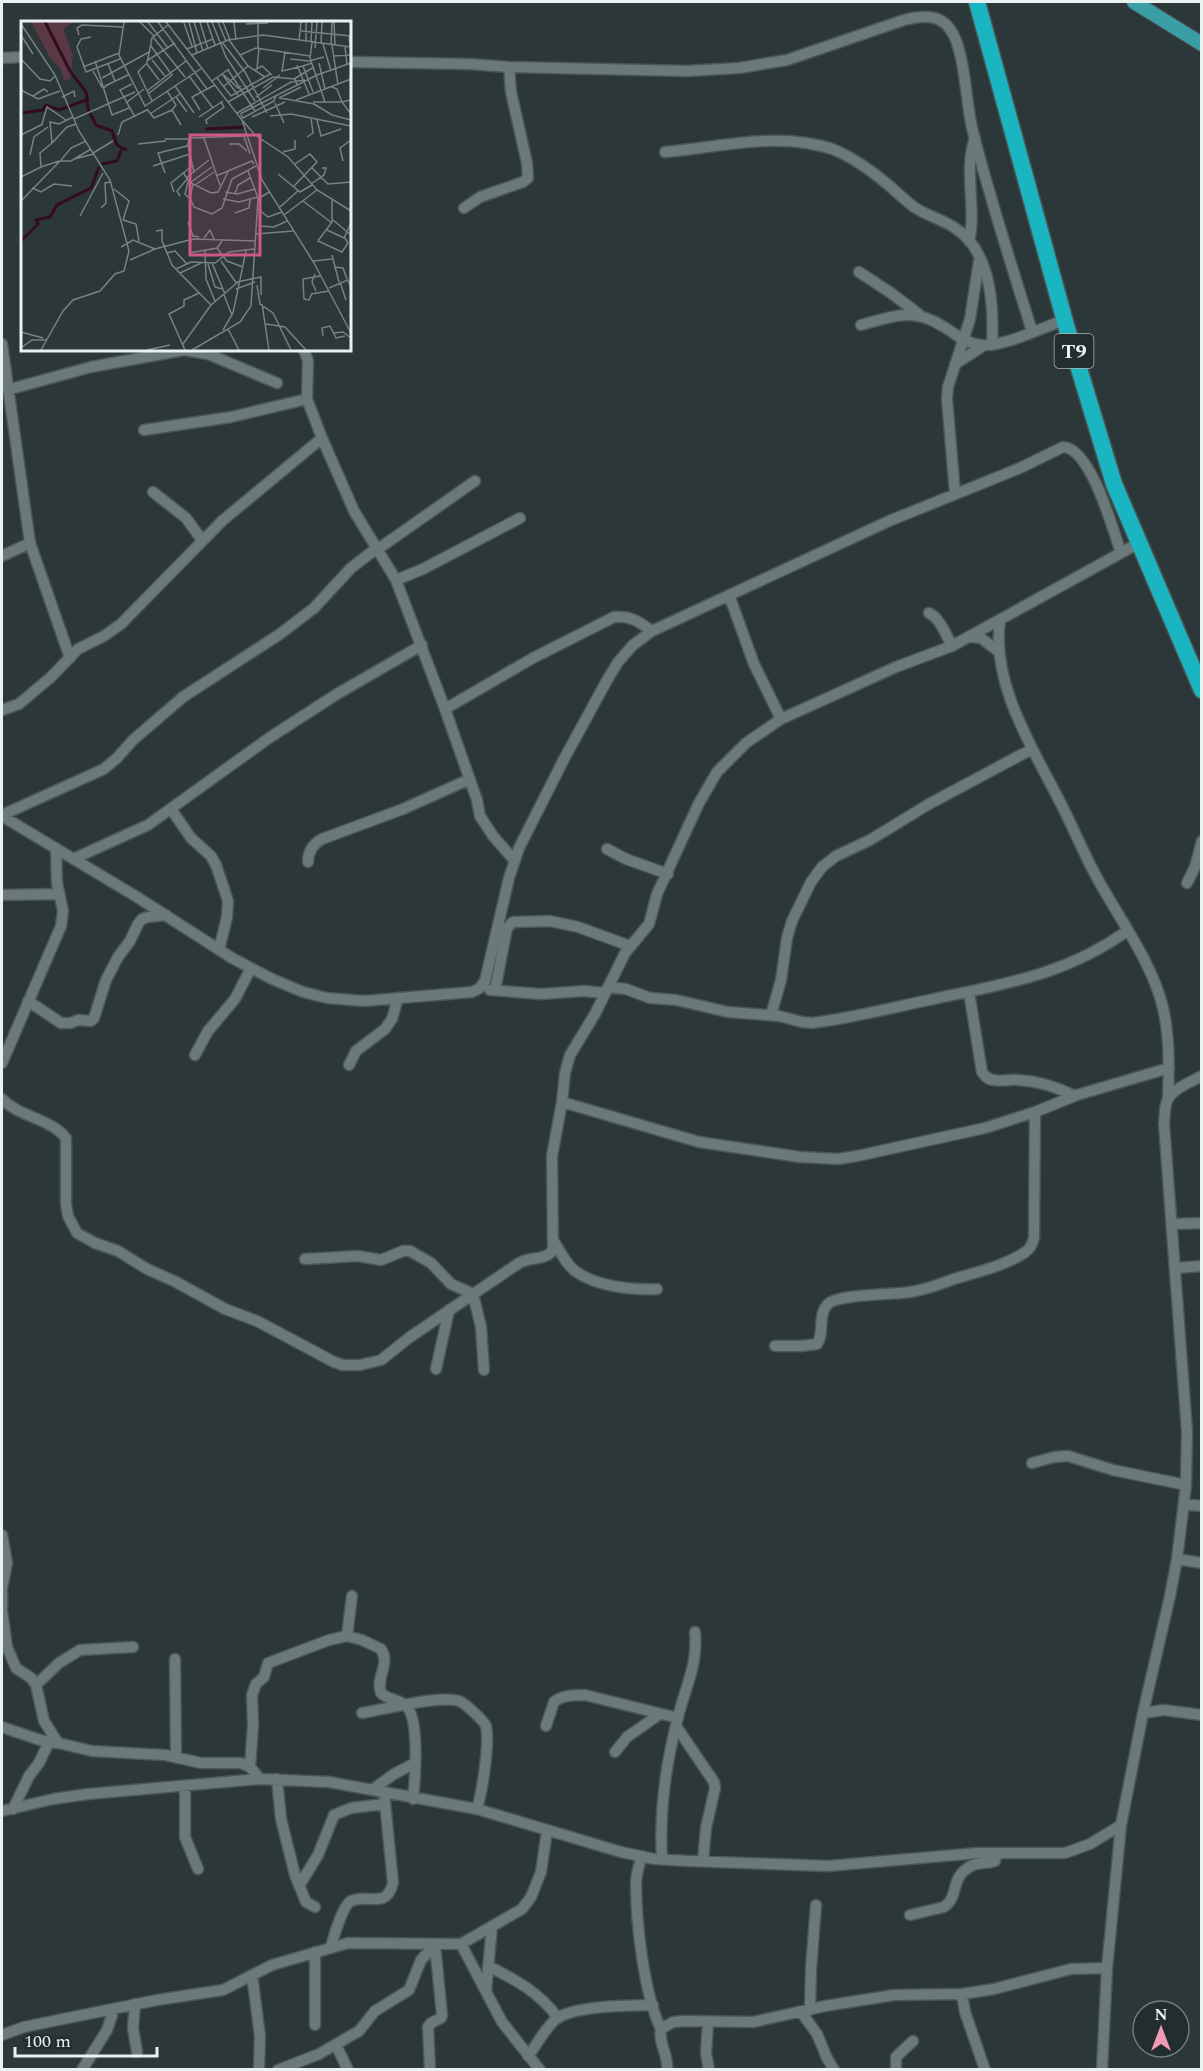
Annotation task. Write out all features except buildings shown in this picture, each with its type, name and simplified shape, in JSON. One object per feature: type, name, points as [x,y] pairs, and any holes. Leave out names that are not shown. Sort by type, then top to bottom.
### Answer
[{"type":"highway","name":"T9","points":[[977,2],[1064,320],[1114,484],[1202,690]]},
{"type":"main road","points":[[1134,2],[1202,44]]},
{"type":"street","points":[[351,62],[687,71],[739,68],[786,60],[904,20],[920,16],[933,17],[950,29],[956,40],[975,137],[1032,331]]},
{"type":"street","points":[[2,58],[21,57]]},
{"type":"street","points":[[464,208],[480,197],[523,182],[528,178],[527,163],[511,92],[509,67]]},
{"type":"street","points":[[969,241],[972,228],[970,156],[975,137]]},
{"type":"street","points":[[665,152],[763,140],[792,141],[824,146],[864,167],[912,206],[955,227],[969,241],[989,281],[993,318],[987,345]]},
{"type":"street","points":[[955,493],[948,387],[974,302],[979,258]]},
{"type":"street","points":[[859,272],[891,292],[920,315],[944,326],[963,340],[987,345]]},
{"type":"street","points":[[861,325],[891,316],[920,315]]},
{"type":"street","points":[[955,364],[987,345],[1010,340],[1064,320]]},
{"type":"street","points":[[2,344],[30,543],[70,658]]},
{"type":"street","points":[[7,390],[92,367],[179,351]]},
{"type":"street","points":[[190,351],[208,354],[277,383]]},
{"type":"street","points":[[304,351],[308,361],[307,399],[322,438],[354,511],[396,580],[470,779],[480,816],[485,826],[514,860]]},
{"type":"street","points":[[144,430],[231,417],[307,399]]},
{"type":"street","points":[[2,710],[20,704],[36,692],[78,649],[104,636],[121,624],[202,540],[270,479],[322,438]]},
{"type":"street","points":[[480,988],[487,975],[514,860],[564,759],[606,682],[633,645],[652,631],[955,493],[1020,468],[1063,447],[1069,447],[1077,453],[1088,466],[1121,553]]},
{"type":"street","points":[[2,815],[104,769],[133,740],[183,697],[280,634],[314,608],[351,568],[475,481]]},
{"type":"street","points":[[153,492],[186,518],[202,540]]},
{"type":"street","points":[[396,580],[423,569],[520,518]]},
{"type":"street","points":[[2,556],[30,543]]},
{"type":"street","points":[[2,1099],[12,1108],[51,1127],[66,1138],[66,1204],[72,1226],[80,1235],[118,1251],[147,1269],[225,1309],[280,1333],[334,1362],[343,1365],[360,1365],[381,1360],[449,1310],[527,1259],[545,1257],[553,1250],[552,1156],[570,1055],[596,1014],[619,963],[630,945],[649,924],[654,901],[699,803],[717,772],[746,743],[781,719],[896,667],[971,637],[1138,543]]},
{"type":"street","points":[[729,595],[754,664],[781,719]]},
{"type":"street","points":[[929,613],[938,621],[952,646]]},
{"type":"street","points":[[445,709],[533,658],[614,617],[624,616],[634,619],[652,631]]},
{"type":"street","points":[[1000,621],[998,651],[1002,674],[1032,749],[1060,801],[1092,871],[1146,965],[1163,1007],[1167,1032],[1168,1099],[1164,1124],[1187,1431],[1184,1504],[1177,1559],[1121,1826],[1107,1968],[1102,2070]]},
{"type":"street","points":[[971,637],[981,638],[998,651]]},
{"type":"street","points":[[73,859],[148,825],[269,738],[327,700],[422,645]]},
{"type":"street","points":[[771,1015],[781,980],[792,921],[811,882],[822,867],[836,856],[870,840],[929,804],[1032,749]]},
{"type":"street","points":[[308,862],[308,855],[314,843],[403,809],[470,779]]},
{"type":"street","points":[[171,809],[191,838],[211,856],[216,865],[228,901],[227,917],[219,950]]},
{"type":"street","points":[[2,815],[219,950],[303,992],[327,998],[364,1001],[472,992],[480,988],[541,994],[626,989],[650,998],[676,1000],[728,1012],[771,1015],[813,1023],[873,1013],[1007,984],[1068,965],[1098,950],[1127,931]]},
{"type":"street","points":[[1187,883],[1191,879],[1202,841]]},
{"type":"street","points":[[2,1063],[61,926],[63,911],[59,894],[56,848]]},
{"type":"street","points":[[607,849],[626,859],[668,874]]},
{"type":"street","points":[[2,895],[59,894]]},
{"type":"street","points":[[28,1001],[61,1023],[78,1020],[91,1021],[106,980],[138,924],[142,919],[148,917],[166,915]]},
{"type":"street","points":[[495,990],[507,928],[513,922],[550,921],[578,927],[630,945]]},
{"type":"street","points":[[195,1055],[208,1031],[235,999],[251,968]]},
{"type":"street","points":[[969,992],[982,1072],[986,1077],[993,1080],[1038,1082],[1075,1096]]},
{"type":"street","points":[[349,1065],[356,1052],[389,1024],[398,998]]},
{"type":"street","points":[[562,1102],[699,1142],[800,1157],[838,1158],[953,1135],[1035,1112],[1075,1096],[1169,1068]]},
{"type":"street","points":[[1168,1099],[1179,1089],[1202,1076]]},
{"type":"street","points":[[775,1346],[817,1344],[820,1340],[824,1309],[833,1300],[913,1292],[984,1270],[1024,1253],[1032,1246],[1034,1238],[1035,1112]]},
{"type":"street","points":[[1172,1224],[1202,1223]]},
{"type":"street","points":[[553,1240],[576,1272],[591,1279],[637,1290],[657,1289]]},
{"type":"street","points":[[305,1259],[358,1256],[381,1260],[403,1251],[410,1251],[431,1263],[452,1284],[473,1294]]},
{"type":"street","points":[[1176,1268],[1202,1266]]},
{"type":"street","points":[[473,1294],[481,1327],[484,1370]]},
{"type":"street","points":[[436,1369],[449,1310]]},
{"type":"street","points":[[1032,1463],[1068,1456],[1113,1470],[1185,1485]]},
{"type":"street","points":[[1184,1504],[1202,1506]]},
{"type":"street","points":[[2,1535],[7,1563],[2,1588],[7,1647],[15,1666],[36,1684],[44,1721],[54,1743]]},
{"type":"street","points":[[1177,1559],[1202,1563]]},
{"type":"street","points":[[347,1636],[352,1596]]},
{"type":"street","points":[[662,1859],[661,1812],[677,1722],[695,1664],[695,1632]]},
{"type":"street","points":[[250,1767],[253,1725],[252,1695],[256,1684],[264,1677],[268,1663],[329,1640],[347,1636],[381,1649],[386,1658],[379,1682],[381,1694],[405,1705],[411,1718],[415,1741],[413,1799]]},
{"type":"street","points":[[36,1684],[59,1663],[80,1650],[133,1647]]},
{"type":"street","points":[[175,1659],[176,1758]]},
{"type":"street","points":[[546,1726],[554,1702],[572,1695],[585,1695],[660,1714],[677,1722],[714,1782],[715,1788],[706,1828],[703,1861]]},
{"type":"street","points":[[362,1713],[420,1702],[459,1701],[465,1704],[484,1723],[486,1730],[484,1774],[477,1809]]},
{"type":"street","points":[[1143,1713],[1164,1710],[1202,1715]]},
{"type":"street","points":[[615,1752],[627,1737],[660,1714]]},
{"type":"street","points":[[2,1727],[54,1743],[92,1751],[148,1753],[201,1763],[241,1763],[250,1767],[260,1779]]},
{"type":"street","points":[[13,1809],[28,1776],[54,1743]]},
{"type":"street","points":[[372,1790],[394,1774],[415,1763]]},
{"type":"street","points":[[2,1811],[76,1796],[260,1779],[329,1782],[372,1790],[385,1798]]},
{"type":"street","points":[[277,1779],[281,1819],[299,1886],[306,1902],[315,1907]]},
{"type":"street","points":[[185,1786],[185,1837],[198,1869]]},
{"type":"street","points":[[299,1886],[318,1855],[334,1815],[385,1798],[413,1799],[477,1809],[547,1831],[642,1856],[662,1859],[828,1866],[978,1853],[1065,1853],[1090,1844],[1121,1826]]},
{"type":"street","points":[[331,1948],[334,1931],[348,1904],[354,1900],[383,1899],[391,1893],[393,1883],[385,1798]]},
{"type":"street","points":[[2,2035],[24,2027],[135,2004],[223,1990],[272,1965],[348,1943],[461,1944],[522,1909],[531,1897],[541,1872],[547,1831]]},
{"type":"street","points":[[910,1915],[944,1907],[952,1899],[956,1881],[962,1872],[972,1865],[995,1861],[996,1854]]},
{"type":"street","points":[[642,1856],[636,1882],[642,1950],[653,2005],[661,2029],[661,2044],[668,2059],[667,2070]]},
{"type":"street","points":[[816,1905],[806,2011],[818,2034],[826,2058],[834,2070]]},
{"type":"street","points":[[486,1991],[492,1926]]},
{"type":"street","points":[[461,1944],[502,2022],[540,2070]]},
{"type":"street","points":[[278,2070],[336,2045],[358,2031],[375,2011],[409,1990],[422,1960],[435,1945]]},
{"type":"street","points":[[430,2070],[428,2027],[442,2015],[435,1945]]},
{"type":"street","points":[[315,1952],[315,2025]]},
{"type":"street","points":[[488,1966],[531,1989],[541,1997],[558,2018]]},
{"type":"street","points":[[661,2029],[673,2022],[753,2022],[841,2003],[894,1995],[962,1994],[994,1989],[1071,1969],[1107,1968]]},
{"type":"street","points":[[252,1975],[260,2036],[259,2070]]},
{"type":"street","points":[[962,1994],[964,2012],[985,2070]]},
{"type":"street","points":[[135,2004],[133,2028],[137,2052]]},
{"type":"street","points":[[528,2056],[558,2018],[565,2014],[606,2007],[653,2005]]},
{"type":"street","points":[[82,2070],[107,2030],[114,2009]]},
{"type":"street","points":[[708,2023],[706,2053],[709,2070]]},
{"type":"street","points":[[896,2070],[894,2063],[896,2057],[913,2041]]},
{"type":"street","points":[[336,2045],[348,2070]]}]
